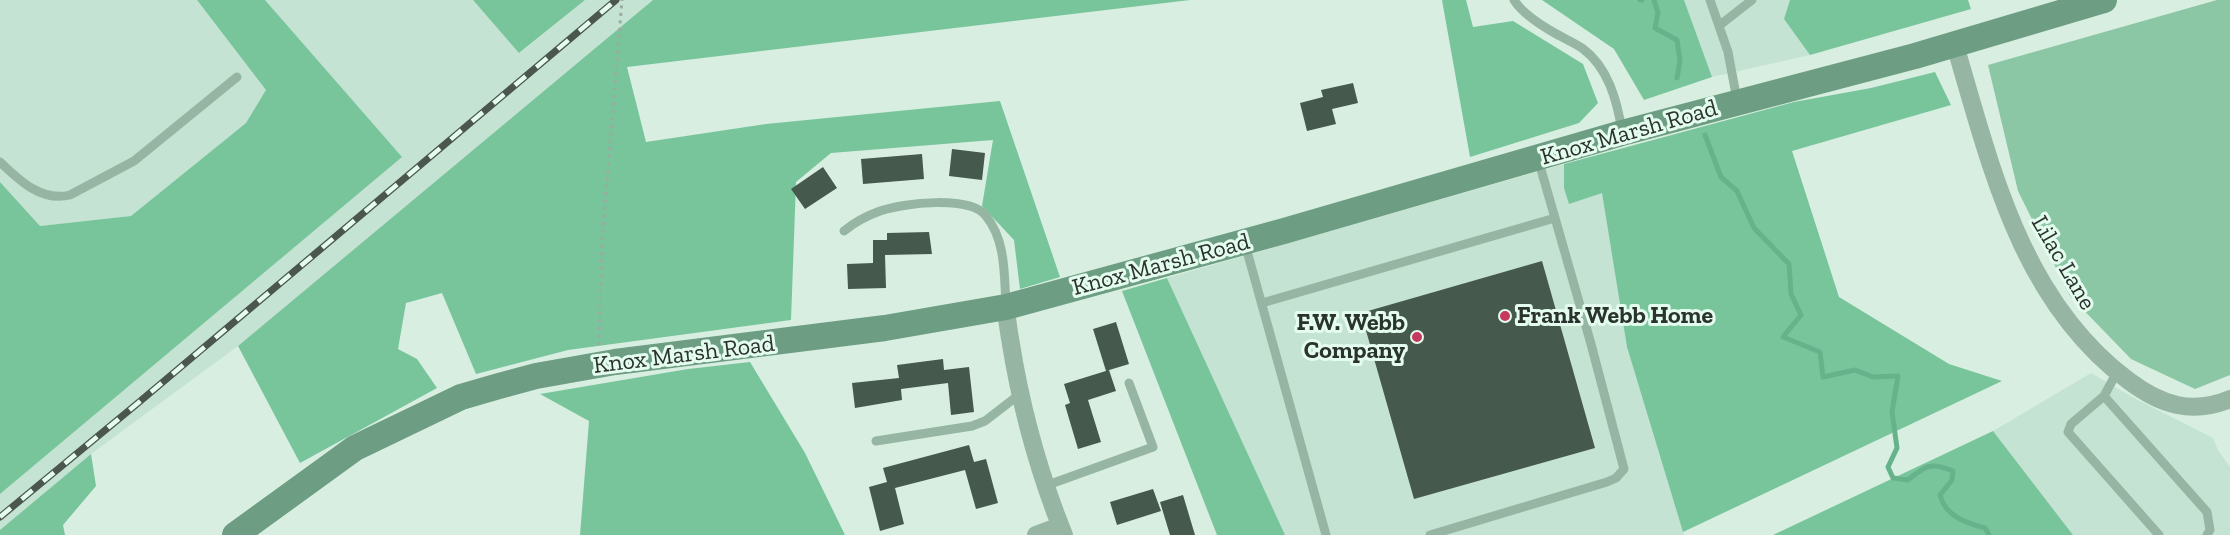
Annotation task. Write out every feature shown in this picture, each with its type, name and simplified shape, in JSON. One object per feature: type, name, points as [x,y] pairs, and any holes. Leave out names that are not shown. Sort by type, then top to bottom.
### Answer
[{"type":"main road","name":"Knox Marsh Road","points":[[235,535],[355,448],[461,398],[536,376],[599,365],[885,328],[1006,307],[1244,242],[1622,133],[1955,45],[2104,0]]},
{"type":"street","name":"Lilac Lane","points":[[1955,45],[1991,167],[2014,230],[2070,327],[2088,347],[2117,372],[2136,386],[2174,405],[2200,407],[2230,399]]},
{"type":"street","points":[[1006,307],[1020,394],[1035,454],[1062,530],[1036,535]]},
{"type":"lane","points":[[1514,0],[1532,19],[1582,48],[1596,61],[1607,77],[1619,114],[1622,133]]},
{"type":"lane","points":[[1710,0],[1728,52],[1737,103]]},
{"type":"lane","points":[[1720,25],[1752,0]]},
{"type":"lane","points":[[0,162],[19,180],[38,192],[60,198],[70,195],[134,161],[237,77]]},
{"type":"lane","points":[[1430,535],[1607,482],[1616,478],[1624,470],[1538,158]]},
{"type":"lane","points":[[844,231],[861,219],[882,210],[909,205],[942,203],[977,207],[986,214],[997,232],[1004,265],[1006,307]]},
{"type":"lane","points":[[1262,303],[1555,218]]},
{"type":"lane","points":[[1244,242],[1326,535]]},
{"type":"lane","points":[[2117,372],[2104,396],[2071,424],[2068,432],[2159,535]]},
{"type":"lane","points":[[1046,486],[1153,447],[1129,383]]},
{"type":"lane","points":[[876,441],[972,426],[985,421],[1020,394]]},
{"type":"lane","points":[[2104,396],[2207,512],[2210,530],[2207,535]]},
{"type":"path","points":[[599,365],[598,331],[602,241],[622,0]]},
{"type":"shaded area","points":[[0,0],[197,0],[267,90],[246,123],[131,216],[40,226],[0,182]]},
{"type":"shaded area","points":[[265,0],[473,0],[520,53],[585,0],[653,0],[238,346],[91,454],[0,530],[0,494],[401,157]]},
{"type":"shaded area","points":[[1684,0],[1790,0],[1784,19],[1810,55],[1712,77]]},
{"type":"shaded area","points":[[1564,164],[1564,188],[1602,192],[1627,347],[1684,535],[1285,535],[1167,278]]},
{"type":"shaded area","points":[[2091,373],[2213,438],[2230,467],[2230,535],[2073,535],[1993,431]]},
{"type":"green space","points":[[197,0],[265,0],[402,157],[0,494],[0,182],[40,226],[131,216],[246,123],[266,90]]},
{"type":"green space","points":[[473,0],[585,0],[519,53]]},
{"type":"green space","points":[[653,0],[1190,0],[627,67],[646,142],[766,124],[1000,101],[1060,277],[1020,289],[1014,240],[982,206],[993,140],[831,153],[796,182],[791,320],[568,350],[476,374],[442,293],[406,303],[398,349],[417,359],[437,388],[300,463],[238,346]]},
{"type":"green space","points":[[1442,0],[1466,0],[1473,27],[1513,21],[1583,64],[1598,103],[1579,123],[1470,157]]},
{"type":"green space","points":[[1542,0],[1684,0],[1712,77],[1644,100],[1614,49]]},
{"type":"green space","points":[[1790,0],[1968,0],[1971,9],[1810,55],[1784,19]]},
{"type":"green space","points":[[2217,0],[2230,0],[2230,375],[2195,389],[2131,359],[2070,296],[2018,191],[1988,65]]},
{"type":"green space","points":[[1935,72],[1951,105],[1792,151],[1839,297],[1949,364],[2002,381],[1683,532],[1627,347],[1602,193],[1569,204],[1564,188],[1564,164],[1794,102],[1871,88]]},
{"type":"green space","points":[[1167,278],[1285,535],[1217,535],[1122,291]]},
{"type":"green space","points":[[750,362],[805,453],[845,535],[580,535],[589,421],[540,394],[688,369]]},
{"type":"green space","points":[[1993,431],[2073,535],[1773,535]]},
{"type":"green space","points":[[91,454],[96,486],[63,525],[65,535],[0,535],[0,530]]},
{"type":"building","points":[[1353,83],[1358,103],[1332,109],[1336,124],[1307,131],[1300,103],[1323,97],[1321,90]]},
{"type":"building","points":[[952,149],[985,153],[982,180],[949,176]]},
{"type":"building","points":[[922,154],[924,179],[863,184],[861,159]]},
{"type":"building","points":[[823,167],[837,188],[805,209],[791,189]]},
{"type":"building","points":[[929,232],[932,254],[885,255],[886,288],[848,289],[847,264],[873,263],[873,240],[887,240],[887,233]]},
{"type":"building","points":[[1542,261],[1595,448],[1414,499],[1361,313]]},
{"type":"building","points":[[1116,322],[1129,364],[1106,371],[1093,329]]},
{"type":"building","points":[[943,359],[944,370],[969,367],[974,412],[951,415],[948,383],[901,389],[902,400],[855,408],[852,383],[899,378],[897,365]]},
{"type":"building","points":[[1109,370],[1116,391],[1088,400],[1101,442],[1078,449],[1065,405],[1070,403],[1064,384]]},
{"type":"building","points":[[969,445],[974,462],[986,459],[998,503],[976,509],[965,470],[895,488],[904,524],[880,531],[869,487],[887,482],[883,468]]},
{"type":"building","points":[[1153,489],[1161,511],[1117,525],[1110,502]]},
{"type":"building","points":[[1183,495],[1195,535],[1170,535],[1160,502]]},
{"type":"waterway","points":[[1654,0],[1658,13],[1655,28],[1677,40],[1680,61],[1677,78]]},
{"type":"waterway","points":[[1705,135],[1721,177],[1737,191],[1754,228],[1789,264],[1791,294],[1801,315],[1783,337],[1820,352],[1823,377],[1855,370],[1873,377],[1898,376],[1892,412],[1897,448],[1888,467],[1893,478],[1908,480],[1929,466],[1939,466],[1953,471],[1952,480],[1940,495],[1946,508],[1957,518],[1985,528],[1989,535]]},
{"type":"railway","points":[[0,517],[616,0]]},
{"type":"place","name":"Frank Webb Home","points":[[1505,316]]},
{"type":"place","name":"F.W. Webb Company","points":[[1417,337]]}]
